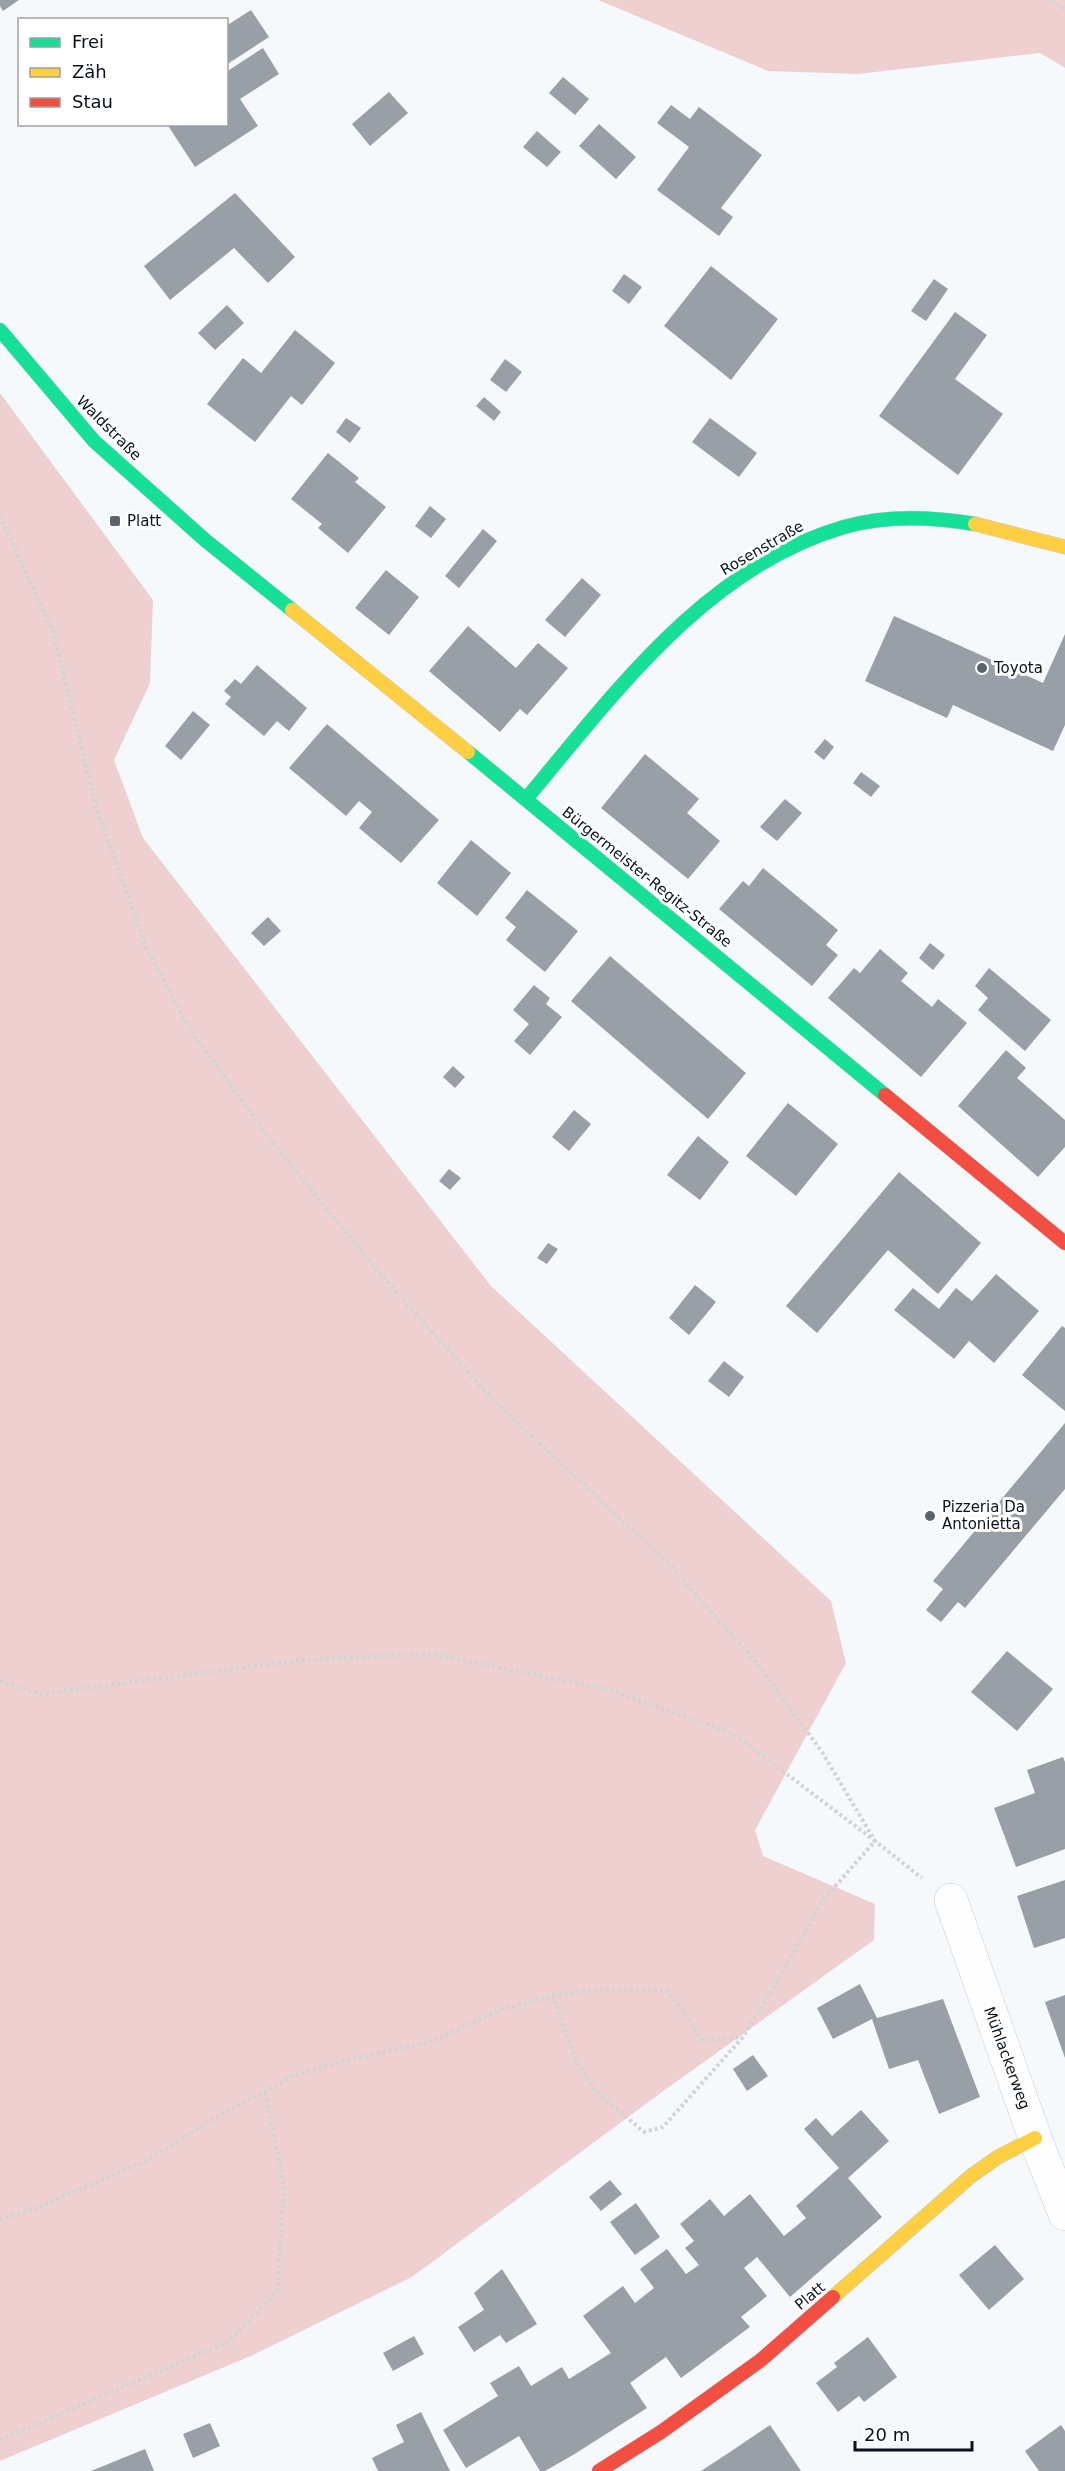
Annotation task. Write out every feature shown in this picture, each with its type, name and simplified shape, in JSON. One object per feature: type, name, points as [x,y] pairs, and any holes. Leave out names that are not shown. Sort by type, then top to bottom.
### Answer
[{"type":"street","name":"Waldstraße","points":[[0,330],[94,441],[205,540]]},
{"type":"street","name":"Rosenstraße","points":[[526,799],[678,626],[736,579],[804,540],[848,525],[904,518],[956,521],[1027,536],[1065,547]]},
{"type":"street","name":"Bürgermeister-Regitz-Straße","points":[[205,540],[526,799],[1065,1244]]},
{"type":"street","name":"Mühlackerweg","points":[[951,1900],[1035,2138],[1065,2214]]},
{"type":"street","name":"Platt","points":[[599,2471],[660,2432],[760,2360],[971,2176],[998,2157],[1035,2138]]},
{"type":"path","points":[[1052,0],[1065,9]]},
{"type":"path","points":[[0,516],[1,523],[53,632],[96,807],[147,949],[192,1032],[273,1143],[390,1285],[494,1401],[670,1565],[757,1663],[822,1752],[875,1841]]},
{"type":"path","points":[[1,1682],[40,1694],[303,1660],[430,1654],[607,1689],[734,1734],[951,1900]]},
{"type":"path","points":[[553,1996],[577,2063],[597,2092],[644,2132],[663,2127],[743,2037],[823,1900],[875,1841]]},
{"type":"path","points":[[0,2219],[34,2209],[148,2160],[225,2112],[303,2073],[343,2061],[430,2042],[502,2009],[553,1996],[598,1989],[666,1990],[683,2010],[702,2041],[743,2037]]},
{"type":"path","points":[[0,2440],[228,2342],[277,2291],[284,2187],[265,2091]]},
{"type":"shaded area","points":[[598,0],[1065,0],[1065,68],[1040,53],[858,74],[768,71]]},
{"type":"shaded area","points":[[0,393],[153,600],[150,683],[114,760],[143,838],[491,1286],[831,1601],[846,1663],[755,1830],[763,1856],[875,1904],[874,1940],[662,2092],[412,2277],[253,2355],[0,2461]]},
{"type":"building","points":[[0,0],[19,0],[3,11]]},
{"type":"building","points":[[251,10],[269,37],[228,64],[228,25]]},
{"type":"building","points":[[263,48],[279,74],[240,99],[258,126],[195,167],[168,126],[228,126],[228,71]]},
{"type":"building","points":[[563,77],[589,99],[575,115],[549,93]]},
{"type":"building","points":[[389,92],[408,113],[370,146],[352,124]]},
{"type":"building","points":[[671,105],[690,119],[699,107],[762,155],[721,208],[733,217],[719,236],[657,190],[689,147],[657,123]]},
{"type":"building","points":[[599,124],[636,157],[616,179],[579,146]]},
{"type":"building","points":[[537,131],[561,152],[547,167],[523,147]]},
{"type":"building","points":[[235,193],[295,257],[268,283],[234,248],[170,300],[144,266]]},
{"type":"building","points":[[711,266],[778,319],[731,380],[664,326]]},
{"type":"building","points":[[624,274],[642,287],[629,304],[612,291]]},
{"type":"building","points":[[934,279],[948,289],[926,321],[911,311]]},
{"type":"building","points":[[227,305],[244,323],[215,350],[198,333]]},
{"type":"building","points":[[955,312],[987,335],[955,379],[1003,414],[958,475],[879,416]]},
{"type":"building","points":[[295,330],[335,363],[302,405],[291,396],[255,442],[207,404],[243,358],[261,373]]},
{"type":"building","points":[[505,359],[522,372],[506,392],[490,380]]},
{"type":"building","points":[[484,397],[501,412],[494,421],[476,406]]},
{"type":"building","points":[[346,418],[361,428],[350,443],[336,432]]},
{"type":"building","points":[[710,418],[757,453],[739,477],[692,442]]},
{"type":"building","points":[[328,453],[359,478],[355,482],[386,507],[348,553],[318,528],[322,524],[291,499]]},
{"type":"building","points":[[430,506],[446,519],[431,538],[415,526]]},
{"type":"building","points":[[483,529],[497,541],[459,588],[445,576]]},
{"type":"building","points":[[386,570],[419,597],[389,635],[355,608]]},
{"type":"building","points":[[582,578],[601,595],[565,637],[545,620]]},
{"type":"building","points":[[894,616],[1043,683],[1065,634],[1065,725],[1053,751],[953,705],[947,718],[865,681]]},
{"type":"building","points":[[468,626],[516,668],[538,643],[568,668],[527,715],[520,709],[500,732],[429,671]]},
{"type":"building","points":[[257,665],[307,708],[289,731],[277,721],[264,736],[225,704],[231,697],[224,691],[235,679],[241,684]]},
{"type":"building","points":[[193,711],[210,725],[181,760],[165,746]]},
{"type":"building","points":[[327,724],[439,820],[401,863],[359,828],[372,812],[359,801],[346,816],[289,768]]},
{"type":"building","points":[[825,739],[834,747],[824,760],[814,752]]},
{"type":"building","points":[[645,754],[699,799],[687,813],[720,841],[688,879],[601,808]]},
{"type":"building","points":[[861,772],[880,786],[871,797],[853,783]]},
{"type":"building","points":[[785,799],[802,813],[777,841],[760,827]]},
{"type":"building","points":[[471,840],[511,873],[477,916],[437,883]]},
{"type":"building","points":[[763,868],[838,930],[826,945],[838,955],[812,986],[719,909],[743,881],[749,886]]},
{"type":"building","points":[[527,890],[578,931],[545,972],[506,940],[516,927],[505,918]]},
{"type":"building","points":[[268,917],[281,931],[264,946],[251,933]]},
{"type":"building","points":[[930,943],[945,955],[933,970],[919,958]]},
{"type":"building","points":[[880,949],[908,973],[901,981],[932,1007],[938,999],[967,1023],[921,1077],[828,998],[854,968],[860,973]]},
{"type":"building","points":[[610,956],[746,1073],[708,1119],[571,1001]]},
{"type":"building","points":[[989,968],[1051,1020],[1025,1051],[978,1010],[988,998],[975,986]]},
{"type":"building","points":[[534,985],[550,998],[546,1004],[562,1017],[530,1055],[514,1041],[529,1024],[513,1010]]},
{"type":"building","points":[[1006,1050],[1026,1068],[1017,1078],[1065,1120],[1065,1147],[1038,1177],[958,1106]]},
{"type":"building","points":[[453,1066],[465,1077],[455,1088],[443,1077]]},
{"type":"building","points":[[788,1103],[838,1144],[796,1196],[746,1156]]},
{"type":"building","points":[[574,1110],[591,1124],[569,1151],[552,1137]]},
{"type":"building","points":[[698,1136],[729,1162],[700,1200],[667,1175]]},
{"type":"building","points":[[449,1169],[461,1178],[450,1190],[439,1181]]},
{"type":"building","points":[[899,1172],[981,1243],[938,1294],[888,1250],[817,1333],[786,1306]]},
{"type":"building","points":[[548,1243],[558,1249],[547,1264],[537,1258]]},
{"type":"building","points":[[996,1274],[1039,1311],[994,1363],[969,1341],[954,1359],[894,1310],[913,1288],[939,1309],[956,1288],[972,1301]]},
{"type":"building","points":[[695,1285],[716,1302],[689,1335],[669,1318]]},
{"type":"building","points":[[1062,1326],[1065,1328],[1065,1411],[1022,1375]]},
{"type":"building","points":[[724,1361],[744,1377],[729,1397],[708,1381]]},
{"type":"building","points":[[1065,1423],[1065,1489],[965,1608],[958,1602],[941,1622],[926,1610],[943,1589],[933,1581]]},
{"type":"building","points":[[1007,1651],[1053,1689],[1017,1731],[971,1692]]},
{"type":"building","points":[[1063,1757],[1065,1762],[1065,1849],[1016,1867],[994,1808],[1035,1793],[1027,1770]]},
{"type":"building","points":[[1065,1880],[1065,1938],[1034,1948],[1017,1896]]},
{"type":"building","points":[[860,1984],[877,2018],[943,1999],[980,2097],[939,2114],[918,2060],[889,2069],[872,2019],[833,2039],[817,2008]]},
{"type":"building","points":[[1065,1995],[1065,2058],[1045,2002]]},
{"type":"building","points":[[753,2055],[768,2076],[747,2091],[733,2069]]},
{"type":"building","points":[[861,2110],[889,2141],[848,2178],[882,2217],[790,2297],[757,2257],[744,2268],[767,2296],[741,2317],[750,2327],[681,2378],[666,2357],[630,2383],[647,2408],[573,2455],[545,2471],[540,2471],[519,2436],[466,2468],[443,2430],[498,2396],[490,2383],[519,2366],[531,2386],[562,2367],[569,2379],[611,2353],[583,2316],[623,2286],[635,2303],[654,2288],[640,2269],[667,2249],[686,2274],[699,2265],[685,2248],[694,2241],[680,2224],[710,2199],[724,2216],[750,2194],[784,2236],[806,2218],[796,2206],[839,2168],[804,2129],[816,2118],[832,2136]]},
{"type":"building","points":[[610,2180],[622,2194],[601,2211],[589,2197]]},
{"type":"building","points":[[636,2203],[660,2237],[635,2255],[610,2222]]},
{"type":"building","points":[[995,2245],[1024,2279],[989,2310],[959,2275]]},
{"type":"building","points":[[502,2269],[537,2324],[506,2343],[500,2335],[474,2352],[458,2327],[484,2310],[474,2293]]},
{"type":"building","points":[[414,2336],[424,2354],[393,2371],[383,2353]]},
{"type":"building","points":[[868,2337],[897,2377],[864,2402],[859,2396],[838,2412],[816,2383],[837,2367],[834,2363]]},
{"type":"building","points":[[421,2412],[450,2471],[378,2471],[372,2458],[404,2442],[396,2425]]},
{"type":"building","points":[[210,2423],[220,2446],[193,2458],[183,2434]]},
{"type":"building","points":[[770,2425],[801,2471],[701,2471],[730,2452]]},
{"type":"building","points":[[1061,2425],[1065,2431],[1065,2471],[1039,2471],[1025,2451]]},
{"type":"building","points":[[145,2449],[154,2471],[91,2471]]},
{"type":"traffic: fast","points":[[0,330],[94,441],[205,540],[292,610]]},
{"type":"traffic: fast","points":[[526,799],[593,718],[666,639],[706,603],[748,572],[794,546],[860,523],[909,518],[975,524]]},
{"type":"traffic: fast","points":[[468,752],[885,1095]]},
{"type":"traffic: slow","points":[[975,524],[1065,547]]},
{"type":"traffic: slow","points":[[292,610],[468,752]]},
{"type":"traffic: slow","points":[[833,2297],[971,2176],[998,2157],[1035,2138]]},
{"type":"traffic: jam","points":[[885,1095],[1065,1243]]},
{"type":"traffic: jam","points":[[599,2471],[661,2432],[761,2360],[833,2297]]},
{"type":"place","name":"Platt","points":[[115,521]]},
{"type":"place","name":"Toyota","points":[[982,668]]},
{"type":"place","name":"Pizzeria Da Antonietta","points":[[930,1516]]}]
